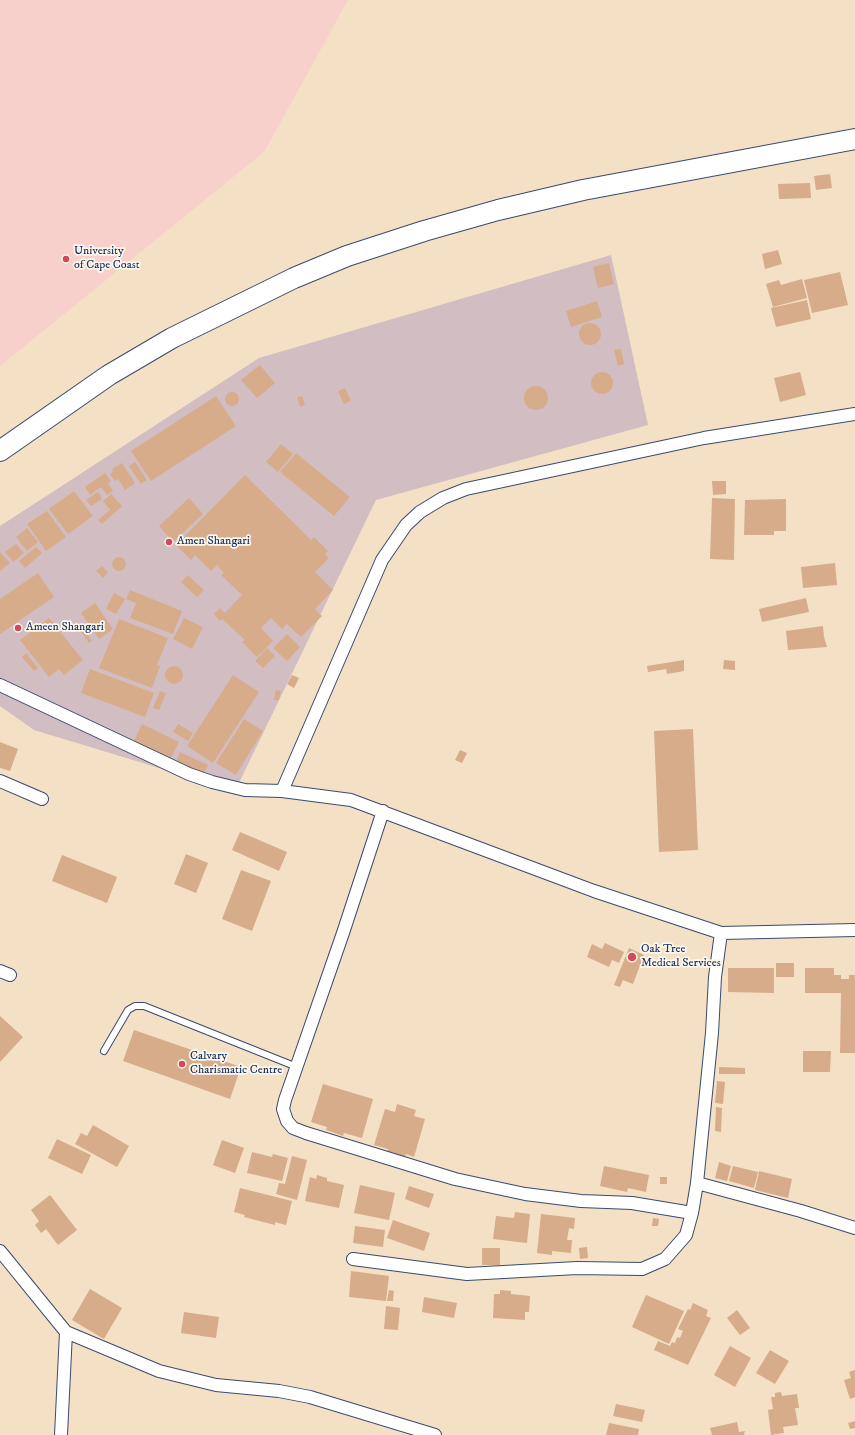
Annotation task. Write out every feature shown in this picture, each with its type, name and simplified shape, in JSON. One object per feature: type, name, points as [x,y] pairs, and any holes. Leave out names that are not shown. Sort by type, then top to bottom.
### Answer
[{"type":"highway","points":[[0,452],[109,375],[172,338],[294,278],[347,256],[424,231],[498,210],[583,190],[855,139]]},
{"type":"street","points":[[282,791],[382,560],[406,525],[420,512],[443,498],[466,489],[704,438],[855,414]]},
{"type":"street","points":[[0,685],[194,776],[245,790],[282,791],[351,800],[594,891],[721,933],[855,930]]},
{"type":"street","points":[[0,781],[42,799]]},
{"type":"street","points":[[383,811],[283,1109],[287,1121],[293,1128],[455,1180],[525,1194],[581,1201],[632,1203],[692,1213]]},
{"type":"street","points":[[353,1259],[467,1274],[577,1268],[642,1269],[665,1260],[686,1235],[692,1213],[697,1183],[712,1033],[715,977],[721,933]]},
{"type":"street","points":[[697,1183],[801,1211],[855,1228]]},
{"type":"street","points":[[0,1251],[66,1332],[159,1372],[216,1385],[279,1391],[310,1397],[435,1435]]},
{"type":"street","points":[[61,1435],[66,1332]]},
{"type":"lane","points":[[104,1051],[128,1010],[135,1006],[144,1006],[297,1067]]},
{"type":"shaded area","name":"University of Cape Coast","points":[[0,0],[348,0],[264,152],[0,366]]},
{"type":"shaded area","points":[[611,255],[648,425],[376,500],[235,791],[34,730],[0,706],[0,526],[259,358]]},
{"type":"building","points":[[830,174],[832,188],[816,190],[814,176]]},
{"type":"building","points":[[810,183],[811,198],[779,199],[778,184]]},
{"type":"building","points":[[778,250],[782,264],[765,269],[762,254]]},
{"type":"building","points":[[609,263],[614,284],[598,288],[593,267]]},
{"type":"building","points":[[840,272],[848,305],[812,313],[804,280]]},
{"type":"building","points":[[802,279],[807,298],[773,307],[766,284],[779,280],[781,285]]},
{"type":"building","points":[[807,300],[811,319],[776,327],[771,308]]},
{"type":"building","points":[[597,301],[602,317],[571,327],[566,311]]},
{"type":"building","points":[[590,323],[598,326],[601,334],[598,342],[590,345],[582,342],[579,334],[582,326]]},
{"type":"building","points":[[621,349],[624,364],[618,366],[614,350]]},
{"type":"building","points":[[260,365],[275,383],[257,398],[241,380]]},
{"type":"building","points":[[602,372],[610,375],[613,383],[610,391],[602,394],[594,391],[591,383],[594,375]]},
{"type":"building","points":[[800,372],[806,395],[780,402],[774,378]]},
{"type":"building","points":[[536,386],[545,389],[548,398],[545,407],[536,410],[527,407],[524,398],[527,389]]},
{"type":"building","points":[[345,388],[351,401],[344,404],[338,391]]},
{"type":"building","points":[[229,392],[235,392],[239,396],[239,402],[235,406],[229,406],[225,402],[225,396]]},
{"type":"building","points":[[216,396],[236,426],[151,481],[131,451]]},
{"type":"building","points":[[302,396],[305,405],[300,407],[297,397]]},
{"type":"building","points":[[281,444],[293,454],[278,472],[266,462]]},
{"type":"building","points":[[296,453],[350,497],[334,516],[280,472]]},
{"type":"building","points":[[135,462],[147,480],[141,484],[129,466]]},
{"type":"building","points":[[122,463],[135,483],[125,490],[118,479],[115,481],[110,474],[113,472],[112,469]]},
{"type":"building","points":[[105,473],[111,481],[108,483],[113,491],[107,495],[101,487],[90,495],[85,487]]},
{"type":"building","points":[[245,475],[311,540],[314,537],[328,551],[325,554],[329,558],[315,572],[333,590],[315,609],[322,616],[301,637],[287,624],[282,629],[271,618],[261,628],[273,641],[257,657],[242,642],[245,640],[222,619],[220,621],[214,614],[220,608],[225,613],[242,595],[221,575],[224,573],[217,565],[211,571],[195,555],[191,560],[176,545]]},
{"type":"building","points":[[712,481],[726,481],[726,494],[713,495]]},
{"type":"building","points":[[74,491],[93,516],[68,534],[49,509]]},
{"type":"building","points":[[98,492],[102,499],[91,506],[86,500]]},
{"type":"building","points":[[111,494],[122,506],[102,524],[98,520],[110,510],[103,501]]},
{"type":"building","points":[[189,498],[203,514],[173,542],[159,526]]},
{"type":"building","points":[[712,498],[735,499],[734,560],[710,559]]},
{"type":"building","points":[[786,499],[786,531],[774,531],[774,535],[744,535],[745,500]]},
{"type":"building","points":[[47,511],[66,537],[46,551],[27,524]]},
{"type":"building","points":[[27,528],[38,542],[27,551],[16,537]]},
{"type":"building","points":[[16,544],[24,553],[13,562],[5,552]]},
{"type":"building","points":[[36,547],[42,553],[25,568],[19,561]]},
{"type":"building","points":[[0,552],[10,563],[0,571]]},
{"type":"building","points":[[116,557],[122,557],[126,561],[126,567],[122,571],[116,571],[112,567],[112,561]]},
{"type":"building","points":[[835,563],[837,585],[803,588],[801,567]]},
{"type":"building","points":[[102,566],[108,572],[103,578],[96,571]]},
{"type":"building","points":[[38,573],[54,597],[0,634],[0,599]]},
{"type":"building","points":[[188,575],[204,590],[197,597],[181,582]]},
{"type":"building","points":[[130,590],[182,611],[173,634],[130,618],[136,603],[126,599]]},
{"type":"building","points":[[114,593],[125,599],[116,614],[106,609]]},
{"type":"building","points":[[806,598],[809,612],[762,622],[759,609]]},
{"type":"building","points":[[95,603],[113,629],[99,639],[81,613]]},
{"type":"building","points":[[49,618],[83,660],[64,675],[59,669],[49,677],[20,640]]},
{"type":"building","points":[[184,618],[203,627],[192,649],[173,639]]},
{"type":"building","points":[[119,619],[168,638],[157,665],[160,666],[152,688],[99,668]]},
{"type":"building","points":[[80,623],[92,641],[89,643],[76,625]]},
{"type":"building","points":[[823,626],[827,647],[788,650],[786,631]]},
{"type":"building","points":[[287,634],[300,647],[287,661],[273,648]]},
{"type":"building","points":[[267,648],[275,656],[263,668],[255,661]]},
{"type":"building","points":[[26,653],[38,668],[34,671],[22,657]]},
{"type":"building","points":[[684,660],[684,671],[667,674],[666,669],[648,672],[647,666]]},
{"type":"building","points":[[724,660],[735,661],[735,670],[723,669]]},
{"type":"building","points":[[174,666],[180,669],[183,675],[180,681],[174,684],[168,681],[165,675],[168,669]]},
{"type":"building","points":[[90,669],[154,693],[145,717],[81,693]]},
{"type":"building","points":[[233,675],[259,692],[213,763],[187,746]]},
{"type":"building","points":[[292,675],[299,678],[294,688],[287,684]]},
{"type":"building","points":[[276,690],[281,691],[279,700],[274,700]]},
{"type":"building","points":[[160,691],[166,693],[159,710],[153,708]]},
{"type":"building","points":[[244,719],[263,731],[236,775],[216,763]]},
{"type":"building","points":[[142,724],[179,742],[170,760],[133,743]]},
{"type":"building","points":[[178,724],[193,733],[188,741],[173,732]]},
{"type":"building","points":[[693,729],[698,850],[659,852],[654,731]]},
{"type":"building","points":[[0,742],[18,749],[10,771],[0,768]]},
{"type":"building","points":[[460,750],[467,753],[462,763],[455,760]]},
{"type":"building","points":[[180,752],[208,765],[203,775],[176,762]]},
{"type":"building","points":[[240,832],[287,852],[279,871],[232,850]]},
{"type":"building","points":[[186,854],[208,863],[196,893],[174,884]]},
{"type":"building","points":[[62,855],[117,877],[107,903],[52,881]]},
{"type":"building","points":[[241,870],[271,881],[252,931],[222,919]]},
{"type":"building","points":[[605,943],[624,952],[619,963],[612,960],[609,967],[587,957],[592,944],[602,949]]},
{"type":"building","points":[[629,948],[644,955],[633,984],[623,980],[620,987],[614,985]]},
{"type":"building","points":[[776,963],[794,963],[794,977],[776,977]]},
{"type":"building","points":[[728,968],[774,968],[774,993],[728,992]]},
{"type":"building","points":[[805,968],[834,968],[834,975],[841,975],[841,979],[849,979],[849,975],[855,975],[855,1053],[840,1053],[841,993],[805,993]]},
{"type":"building","points":[[0,1016],[23,1037],[0,1062]]},
{"type":"building","name":"Calvary Charismatic Centre","points":[[134,1030],[241,1067],[230,1099],[123,1061]]},
{"type":"building","points":[[803,1051],[831,1051],[830,1072],[803,1072]]},
{"type":"building","points":[[719,1067],[745,1068],[745,1074],[719,1074]]},
{"type":"building","points":[[717,1081],[725,1082],[723,1104],[715,1103]]},
{"type":"building","points":[[323,1084],[373,1099],[362,1138],[344,1133],[343,1136],[326,1130],[327,1127],[311,1122]]},
{"type":"building","points":[[397,1104],[416,1110],[414,1116],[425,1119],[414,1157],[406,1154],[405,1157],[387,1152],[388,1149],[374,1145],[385,1109],[395,1112]]},
{"type":"building","points":[[716,1107],[722,1108],[721,1132],[715,1131]]},
{"type":"building","points":[[93,1125],[129,1146],[117,1167],[75,1144],[81,1133],[87,1136]]},
{"type":"building","points":[[57,1139],[91,1155],[82,1174],[48,1158]]},
{"type":"building","points":[[222,1140],[244,1148],[235,1173],[213,1165]]},
{"type":"building","points":[[252,1152],[272,1157],[273,1154],[288,1158],[282,1181],[247,1173]]},
{"type":"building","points":[[292,1156],[307,1160],[297,1200],[276,1194],[279,1183],[285,1184]]},
{"type":"building","points":[[719,1162],[731,1166],[727,1181],[715,1178]]},
{"type":"building","points":[[604,1166],[649,1175],[646,1192],[628,1188],[627,1192],[600,1186]]},
{"type":"building","points":[[733,1166],[758,1172],[754,1188],[729,1181]]},
{"type":"building","points":[[759,1171],[792,1179],[788,1198],[755,1190]]},
{"type":"building","points":[[317,1175],[327,1178],[327,1181],[344,1185],[339,1208],[305,1201],[310,1177],[316,1179]]},
{"type":"building","points":[[660,1177],[667,1177],[667,1184],[660,1184]]},
{"type":"building","points":[[360,1185],[395,1193],[389,1220],[354,1213]]},
{"type":"building","points":[[409,1186],[434,1194],[429,1208],[405,1199]]},
{"type":"building","points":[[240,1188],[292,1201],[286,1225],[275,1222],[275,1225],[244,1217],[245,1215],[234,1212]]},
{"type":"building","points":[[50,1195],[77,1230],[58,1245],[46,1229],[41,1233],[35,1225],[39,1221],[31,1210]]},
{"type":"building","points":[[515,1212],[530,1214],[527,1243],[493,1239],[496,1216],[514,1218]]},
{"type":"building","points":[[541,1214],[575,1218],[574,1229],[569,1228],[567,1240],[572,1240],[571,1253],[552,1251],[552,1255],[537,1253]]},
{"type":"building","points":[[653,1218],[659,1219],[658,1226],[652,1226]]},
{"type":"building","points":[[393,1220],[430,1233],[424,1251],[387,1238]]},
{"type":"building","points":[[355,1226],[385,1230],[383,1247],[353,1243]]},
{"type":"building","points":[[587,1247],[588,1258],[580,1259],[579,1248]]},
{"type":"building","points":[[482,1248],[500,1248],[500,1265],[482,1265]]},
{"type":"building","points":[[351,1271],[389,1276],[386,1301],[349,1297]]},
{"type":"building","points":[[90,1289],[122,1308],[104,1339],[72,1320]]},
{"type":"building","points":[[389,1290],[394,1291],[393,1301],[387,1301]]},
{"type":"building","points":[[500,1290],[511,1291],[511,1294],[530,1296],[529,1312],[525,1312],[525,1320],[493,1318],[494,1294],[500,1294]]},
{"type":"building","points":[[646,1295],[684,1311],[669,1344],[632,1327]]},
{"type":"building","points":[[424,1297],[457,1303],[454,1318],[422,1312]]},
{"type":"building","points":[[693,1303],[708,1310],[706,1316],[711,1318],[688,1365],[654,1350],[658,1341],[670,1346],[672,1342],[675,1343],[677,1337],[680,1338],[683,1331],[678,1329],[688,1309],[690,1310]]},
{"type":"building","points":[[386,1306],[400,1308],[398,1330],[384,1329]]},
{"type":"building","points":[[737,1310],[750,1328],[740,1335],[727,1318]]},
{"type":"building","points":[[184,1312],[219,1317],[216,1338],[181,1333]]},
{"type":"building","points":[[730,1346],[751,1358],[735,1387],[714,1375]]},
{"type":"building","points":[[770,1350],[789,1361],[775,1384],[756,1373]]},
{"type":"building","points":[[855,1370],[855,1397],[850,1399],[844,1380],[851,1378],[849,1372]]},
{"type":"building","points":[[781,1392],[782,1396],[797,1394],[799,1408],[795,1408],[798,1425],[783,1427],[784,1433],[771,1435],[768,1410],[773,1409],[771,1397],[775,1397],[775,1393]]},
{"type":"building","points":[[616,1404],[645,1410],[642,1422],[613,1416]]},
{"type":"building","points":[[855,1421],[855,1428],[850,1429],[848,1423]]},
{"type":"building","points":[[737,1422],[739,1432],[745,1431],[744,1435],[712,1435],[710,1428]]},
{"type":"building","points":[[609,1423],[639,1429],[638,1435],[606,1435]]},
{"type":"place","name":"University of Cape Coast","points":[[66,259]]},
{"type":"place","name":"Amen Shangari","points":[[169,542]]},
{"type":"place","name":"Ameen Shangari","points":[[18,628]]},
{"type":"place","name":"Oak Tree Medical Services","points":[[632,957]]},
{"type":"place","name":"Calvary Charismatic Centre","points":[[182,1064]]}]
